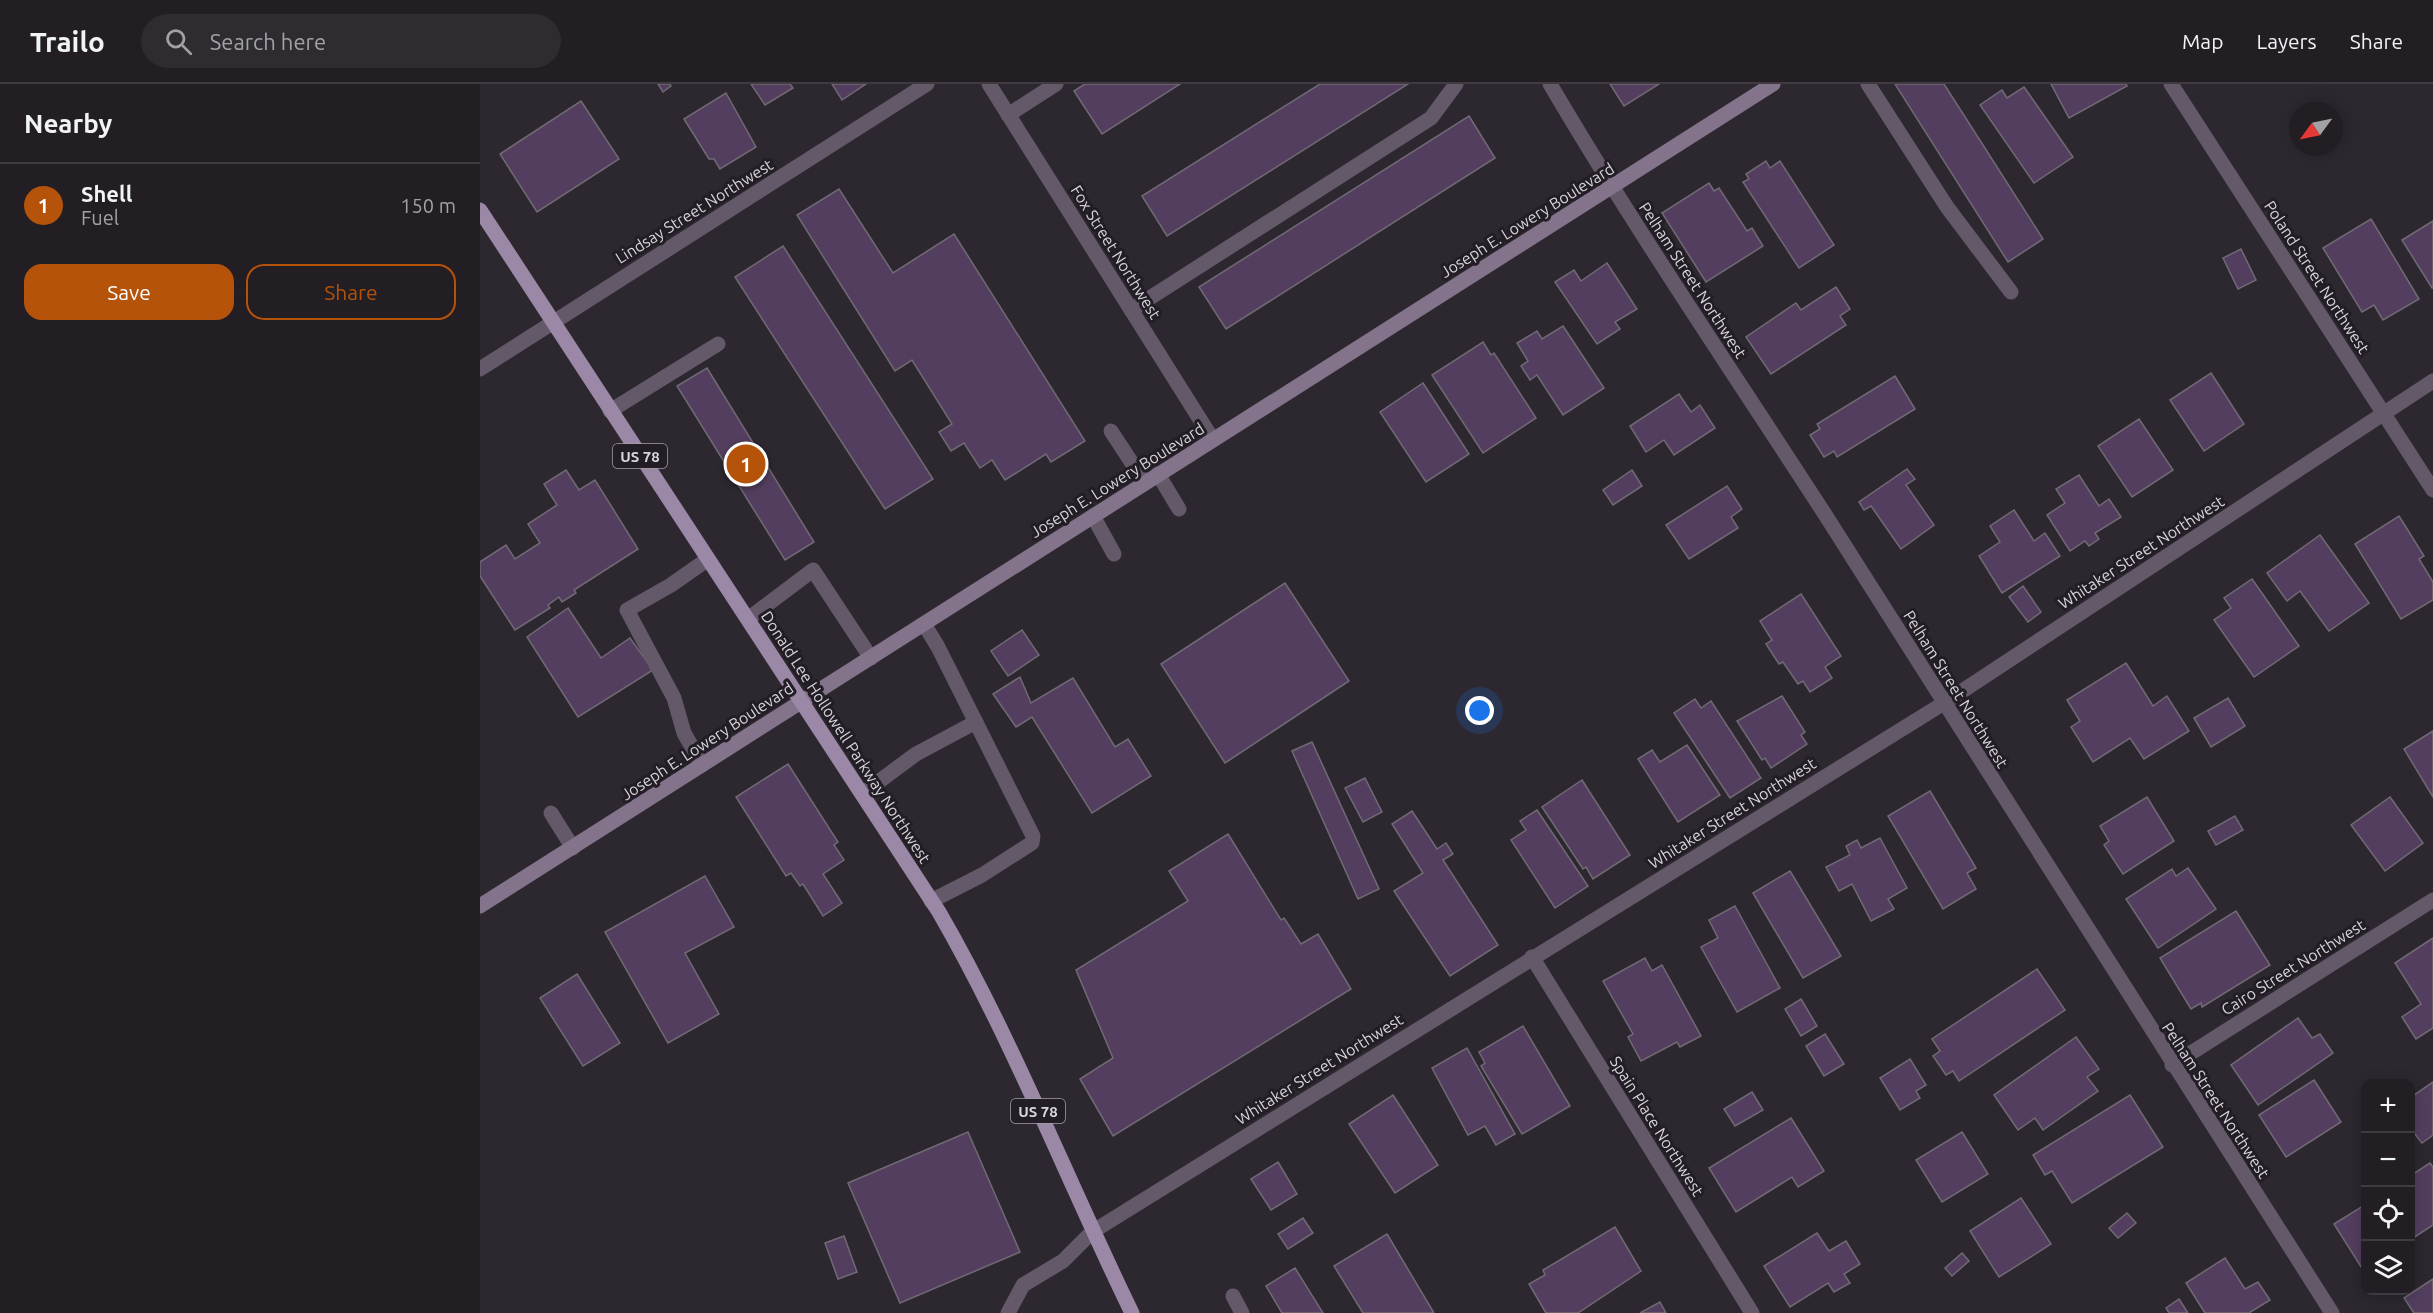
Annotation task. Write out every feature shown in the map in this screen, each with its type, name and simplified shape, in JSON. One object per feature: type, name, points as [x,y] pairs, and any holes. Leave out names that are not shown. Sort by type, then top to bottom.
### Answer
[{"type":"main road","name":"Joseph E. Lowery Boulevard","points":[[480,906],[1773,84]]},
{"type":"main road","name":"Donald Lee Hollowell Parkway Northwest","points":[[480,210],[931,901],[998,1021],[1092,1232],[1132,1313]]},
{"type":"street","name":"Lindsay Street Northwest","points":[[480,369],[927,84]]},
{"type":"street","name":"Fox Street Northwest","points":[[989,84],[1213,440]]},
{"type":"street","points":[[1008,115],[1056,84]]},
{"type":"street","points":[[1131,310],[1431,118],[1456,84]]},
{"type":"street","name":"Pelham Street Northwest","points":[[1550,84],[1611,188],[1827,518],[2172,1065],[2332,1313]]},
{"type":"street","points":[[1868,84],[1947,207],[2011,292]]},
{"type":"street","name":"Poland Street Northwest","points":[[2171,84],[2433,490]]},
{"type":"street","points":[[610,411],[718,344]]},
{"type":"street","name":"Whitaker Street Northwest","points":[[1008,1313],[1023,1286],[1063,1261],[1092,1232],[1944,703],[2433,381]]},
{"type":"street","points":[[1111,431],[1144,483]]},
{"type":"street","points":[[1158,474],[1179,509]]},
{"type":"street","points":[[1093,516],[1114,555]]},
{"type":"street","points":[[702,765],[684,733],[674,698],[627,610],[671,585],[708,559]]},
{"type":"street","points":[[748,619],[813,570],[871,658]]},
{"type":"street","points":[[924,624],[1033,836],[1032,843],[981,875],[931,901]]},
{"type":"street","points":[[862,794],[916,754],[976,722]]},
{"type":"street","points":[[551,813],[573,848]]},
{"type":"street","name":"Cairo Street Northwest","points":[[2172,1065],[2433,900]]},
{"type":"street","name":"Spain Place Northwest","points":[[1532,957],[1752,1313]]},
{"type":"street","points":[[1233,1296],[1242,1313]]},
{"type":"building","points":[[658,84],[670,84],[671,86],[663,92]]},
{"type":"building","points":[[751,84],[790,84],[793,88],[765,105]]},
{"type":"building","points":[[832,84],[866,84],[842,100]]},
{"type":"building","points":[[1085,84],[1180,84],[1102,134],[1074,91]]},
{"type":"building","points":[[1320,84],[1408,84],[1167,236],[1142,196]]},
{"type":"building","points":[[1610,84],[1659,84],[1624,106]]},
{"type":"building","points":[[1895,84],[1944,84],[2043,239],[2008,262]]},
{"type":"building","points":[[2051,84],[2126,84],[2127,86],[2069,118]]},
{"type":"building","points":[[2024,87],[2073,157],[2034,183],[1980,105],[2002,90],[2007,98]]},
{"type":"building","points":[[726,93],[756,147],[720,169],[714,159],[709,159],[684,119]]},
{"type":"building","points":[[581,101],[619,159],[537,212],[500,154]]},
{"type":"building","points":[[1469,116],[1495,158],[1226,329],[1199,287]]},
{"type":"building","points":[[1766,161],[1770,168],[1780,161],[1834,245],[1799,268],[1743,182],[1749,179],[1746,174]]},
{"type":"building","points":[[1709,183],[1714,191],[1719,188],[1747,231],[1752,228],[1763,246],[1706,282],[1662,213]]},
{"type":"building","points":[[839,189],[893,273],[954,234],[1085,441],[1051,462],[1046,454],[1005,480],[992,460],[980,468],[964,443],[951,451],[939,432],[952,424],[912,360],[895,371],[797,215]]},
{"type":"building","points":[[2371,219],[2419,299],[2383,320],[2374,305],[2362,312],[2323,248]]},
{"type":"building","points":[[2433,221],[2433,288],[2432,288],[2402,240]]},
{"type":"building","points":[[783,246],[933,479],[885,509],[735,277]]},
{"type":"building","points":[[2241,249],[2256,280],[2238,289],[2223,258]]},
{"type":"building","points":[[1607,263],[1637,309],[1615,322],[1620,329],[1597,344],[1555,282],[1574,270],[1581,281]]},
{"type":"building","points":[[1836,287],[1850,309],[1840,316],[1846,325],[1771,374],[1746,337],[1796,303],[1801,310]]},
{"type":"building","points":[[1563,326],[1604,388],[1563,415],[1537,375],[1530,380],[1521,366],[1528,361],[1517,343],[1537,331],[1542,339]]},
{"type":"building","points":[[1483,342],[1491,355],[1494,353],[1536,418],[1483,453],[1432,375]]},
{"type":"building","points":[[707,368],[814,542],[785,560],[677,386]]},
{"type":"building","points":[[2211,373],[2244,424],[2204,451],[2170,400]]},
{"type":"building","points":[[1895,376],[1915,409],[1837,457],[1834,451],[1824,457],[1810,435],[1820,429],[1817,424]]},
{"type":"building","points":[[1423,383],[1469,454],[1426,482],[1380,412]]},
{"type":"building","points":[[1679,394],[1691,412],[1700,405],[1715,428],[1674,455],[1664,440],[1646,452],[1630,426]]},
{"type":"building","points":[[2139,419],[2173,470],[2132,497],[2098,446]]},
{"type":"building","points":[[1907,469],[1915,479],[1906,485],[1934,525],[1901,549],[1871,506],[1864,510],[1859,502]]},
{"type":"building","points":[[566,470],[579,490],[595,480],[638,549],[574,590],[576,593],[562,602],[559,597],[548,605],[550,608],[515,630],[480,576],[480,562],[506,545],[515,559],[540,543],[528,524],[557,505],[544,484]]},
{"type":"building","points":[[1632,470],[1642,486],[1613,505],[1603,490]]},
{"type":"building","points":[[2079,475],[2099,506],[2109,499],[2121,517],[2095,533],[2099,539],[2089,546],[2085,541],[2070,551],[2047,515],[2065,503],[2056,489]]},
{"type":"building","points":[[1727,486],[1742,509],[1731,517],[1738,528],[1689,559],[1666,525]]},
{"type":"building","points":[[2014,510],[2034,541],[2045,533],[2060,556],[2002,593],[1979,556],[2000,542],[1990,526]]},
{"type":"building","points":[[2399,516],[2424,556],[2419,559],[2433,582],[2433,600],[2401,619],[2355,544]]},
{"type":"building","points":[[2320,535],[2369,603],[2329,631],[2300,591],[2287,601],[2267,573]]},
{"type":"building","points":[[2252,579],[2299,646],[2254,677],[2214,620],[2231,608],[2224,598]]},
{"type":"building","points":[[1285,583],[1349,681],[1225,763],[1161,664]]},
{"type":"building","points":[[2023,586],[2041,612],[2028,622],[2009,597]]},
{"type":"building","points":[[1801,594],[1841,656],[1825,667],[1832,678],[1810,692],[1803,681],[1798,684],[1783,662],[1779,664],[1766,644],[1772,640],[1760,621]]},
{"type":"building","points":[[568,608],[601,658],[630,638],[653,670],[578,717],[527,637]]},
{"type":"building","points":[[1022,630],[1039,655],[1008,676],[991,651]]},
{"type":"building","points":[[2126,663],[2153,706],[2167,696],[2189,731],[2144,759],[2130,738],[2093,762],[2071,727],[2080,721],[2067,700]]},
{"type":"building","points":[[1020,677],[1031,703],[1073,678],[1115,747],[1128,739],[1151,776],[1092,813],[1032,717],[1016,727],[993,694]]},
{"type":"building","points":[[1782,696],[1805,732],[1801,735],[1807,744],[1771,768],[1765,758],[1762,760],[1737,721]]},
{"type":"building","points":[[2228,698],[2245,726],[2211,747],[2194,718]]},
{"type":"building","points":[[1695,699],[1701,708],[1711,701],[1761,778],[1730,798],[1674,713]]},
{"type":"building","points":[[2433,731],[2433,797],[2404,749]]},
{"type":"building","points":[[1312,742],[1379,889],[1358,899],[1292,751]]},
{"type":"building","points":[[1687,745],[1720,795],[1678,822],[1638,759],[1652,750],[1660,762]]},
{"type":"building","points":[[788,764],[838,842],[834,845],[844,860],[823,874],[842,903],[823,916],[803,884],[800,886],[791,873],[786,876],[736,797]]},
{"type":"building","points":[[1365,778],[1382,812],[1363,822],[1345,788]]},
{"type":"building","points":[[1582,780],[1630,855],[1593,879],[1586,867],[1583,869],[1542,807]]},
{"type":"building","points":[[1930,791],[1976,868],[1967,873],[1976,889],[1943,909],[1888,816]]},
{"type":"building","points":[[2147,797],[2174,841],[2123,874],[2104,845],[2109,841],[2100,826]]},
{"type":"building","points":[[2390,797],[2423,843],[2385,871],[2351,825]]},
{"type":"building","points":[[1537,810],[1588,886],[1555,908],[1511,840],[1526,830],[1520,821]]},
{"type":"building","points":[[1412,811],[1437,849],[1446,843],[1453,854],[1443,860],[1498,945],[1450,976],[1394,891],[1423,873],[1392,824]]},
{"type":"building","points":[[2235,816],[2243,830],[2216,845],[2208,831]]},
{"type":"building","points":[[1228,834],[1281,920],[1284,918],[1301,944],[1318,934],[1351,989],[1113,1136],[1080,1079],[1113,1058],[1076,970],[1188,901],[1169,871]]},
{"type":"building","points":[[1880,838],[1907,888],[1888,899],[1894,909],[1871,921],[1852,884],[1839,891],[1826,867],[1850,855],[1846,846],[1857,840],[1861,848]]},
{"type":"building","points":[[2188,868],[2216,909],[2158,948],[2126,899],[2172,869],[2176,876]]},
{"type":"building","points":[[1790,871],[1841,956],[1803,978],[1753,893]]},
{"type":"building","points":[[705,876],[734,927],[685,953],[719,1014],[668,1043],[605,932]]},
{"type":"building","points":[[1735,906],[1780,988],[1737,1012],[1701,947],[1718,938],[1709,920]]},
{"type":"building","points":[[2236,911],[2270,965],[2202,1007],[2201,1003],[2191,1009],[2160,958]]},
{"type":"building","points":[[2433,938],[2433,1028],[2416,1039],[2402,1017],[2421,1004],[2395,963]]},
{"type":"building","points":[[1645,958],[1652,971],[1662,965],[1701,1036],[1680,1047],[1677,1042],[1641,1061],[1628,1037],[1633,1034],[1603,981]]},
{"type":"building","points":[[2037,969],[2065,1010],[1959,1081],[1953,1071],[1946,1075],[1933,1056],[1940,1051],[1932,1039]]},
{"type":"building","points":[[577,974],[620,1043],[583,1066],[540,998]]},
{"type":"building","points":[[1801,999],[1817,1026],[1801,1036],[1785,1009]]},
{"type":"building","points":[[2298,1018],[2312,1038],[2320,1034],[2333,1053],[2258,1105],[2231,1065]]},
{"type":"building","points":[[1523,1026],[1570,1106],[1522,1134],[1481,1066],[1485,1063],[1479,1052]]},
{"type":"building","points":[[1825,1034],[1844,1064],[1824,1076],[1806,1046]]},
{"type":"building","points":[[2076,1037],[2099,1069],[2087,1077],[2098,1091],[2043,1130],[2035,1118],[2018,1130],[1994,1095]]},
{"type":"building","points":[[1467,1048],[1515,1134],[1496,1145],[1485,1126],[1468,1135],[1432,1068]]},
{"type":"building","points":[[1910,1059],[1926,1085],[1916,1091],[1920,1098],[1900,1110],[1880,1078]]},
{"type":"building","points":[[2314,1080],[2341,1122],[2286,1157],[2259,1115]]},
{"type":"building","points":[[2433,1082],[2433,1135],[2422,1143],[2415,1134],[2415,1095]]},
{"type":"building","points":[[1752,1092],[1763,1110],[1735,1126],[1724,1109]]},
{"type":"building","points":[[1393,1095],[1438,1165],[1395,1193],[1349,1124]]},
{"type":"building","points":[[2130,1095],[2163,1147],[2072,1203],[2052,1171],[2045,1175],[2033,1155]]},
{"type":"building","points":[[1791,1118],[1824,1171],[1798,1187],[1792,1177],[1736,1212],[1709,1168]]},
{"type":"building","points":[[968,1132],[1020,1252],[900,1303],[848,1183]]},
{"type":"building","points":[[1962,1132],[1988,1174],[1942,1202],[1916,1160]]},
{"type":"building","points":[[1278,1162],[1297,1194],[1271,1210],[1251,1179]]},
{"type":"building","points":[[2430,1163],[2433,1167],[2433,1225],[2415,1237],[2415,1187],[2415,1173]]},
{"type":"building","points":[[2021,1198],[2051,1244],[1999,1277],[1970,1231]]},
{"type":"building","points":[[2361,1207],[2361,1267],[2334,1224]]},
{"type":"building","points":[[2127,1213],[2136,1223],[2118,1238],[2109,1228]]},
{"type":"building","points":[[1303,1218],[1313,1233],[1288,1249],[1278,1234]]},
{"type":"building","points":[[1615,1227],[1641,1271],[1578,1313],[1546,1313],[1529,1284],[1545,1275],[1543,1270]]},
{"type":"building","points":[[1817,1233],[1829,1251],[1846,1241],[1860,1264],[1844,1274],[1850,1283],[1834,1292],[1828,1283],[1790,1307],[1764,1266]]},
{"type":"building","points":[[1387,1234],[1434,1313],[1363,1313],[1334,1266]]},
{"type":"building","points":[[844,1236],[857,1272],[838,1279],[825,1243]]},
{"type":"building","points":[[1962,1253],[1969,1261],[1952,1276],[1945,1268]]},
{"type":"building","points":[[2225,1258],[2245,1289],[2258,1282],[2270,1300],[2249,1313],[2205,1313],[2186,1283]]},
{"type":"building","points":[[1295,1268],[1323,1313],[1282,1313],[1266,1286]]},
{"type":"building","points":[[2433,1279],[2433,1313],[2414,1313],[2404,1298],[2415,1295],[2415,1291]]},
{"type":"building","points":[[2179,1299],[2188,1313],[2169,1313],[2166,1308]]},
{"type":"building","points":[[1660,1302],[1666,1313],[1640,1313]]},
{"type":"place","name":"Shell","points":[[746,464]]}]
